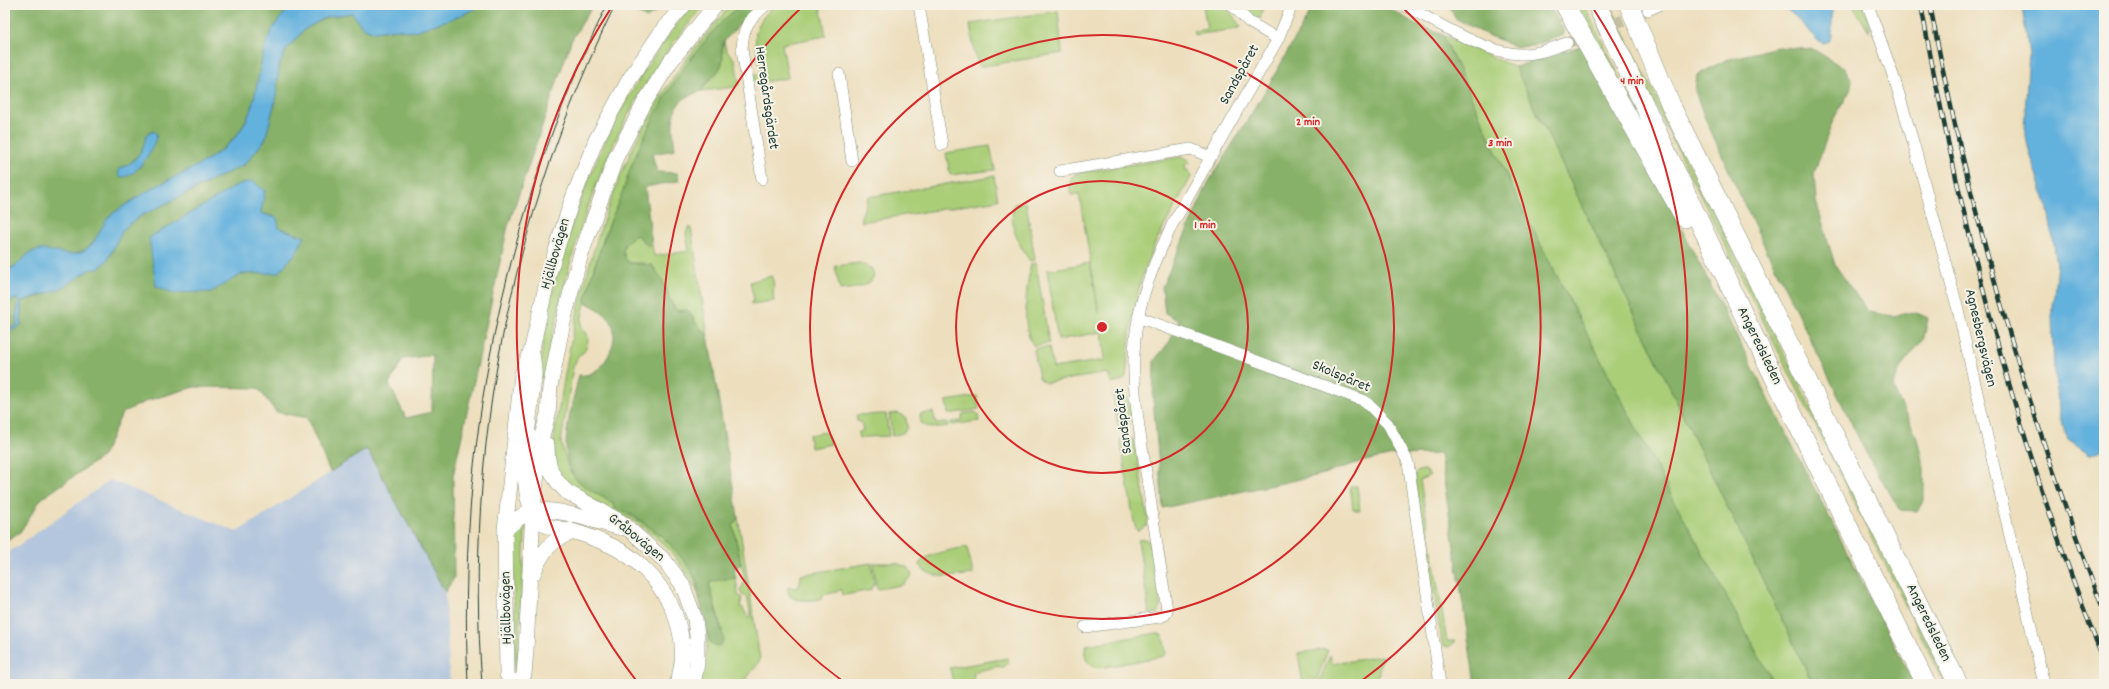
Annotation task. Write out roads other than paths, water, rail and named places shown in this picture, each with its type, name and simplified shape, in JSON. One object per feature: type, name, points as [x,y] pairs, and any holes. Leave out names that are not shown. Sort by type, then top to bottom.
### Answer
[{"type":"highway","points":[[1565,5],[1640,136],[1721,286],[1744,316]]},
{"type":"highway","name":"Angeredsleden","points":[[1597,5],[1744,316],[1926,684]]},
{"type":"highway","points":[[1616,5],[1637,48],[1673,110]]},
{"type":"highway","points":[[1629,5],[1673,110]]},
{"type":"highway","name":"Angeredsleden","points":[[1673,110],[1958,684]]},
{"type":"main road","name":"Hjällbovägen","points":[[512,684],[508,674],[505,530],[522,374],[532,348],[549,273],[570,203],[596,140],[629,80],[664,28],[684,5]]},
{"type":"main road","name":"Hjällbovägen","points":[[520,684],[524,674],[531,579],[530,568],[533,511],[540,443],[548,414],[550,387],[563,322],[578,264],[596,209],[616,157],[646,100],[670,62],[714,5]]},
{"type":"main road","points":[[532,348],[534,376],[524,481],[527,501],[533,511]]},
{"type":"main road","name":"Gråbovägen","points":[[548,414],[547,456],[548,467],[553,476],[567,492],[621,522],[629,531],[651,546],[664,560],[682,584],[695,619],[697,636],[697,664],[693,684]]},
{"type":"main road","points":[[505,530],[516,520],[533,511],[568,514],[629,531]]},
{"type":"main road","name":"Gråbovägen","points":[[533,511],[548,526],[573,532],[612,546],[632,559],[650,574],[665,594],[676,615],[682,638],[682,667],[677,684]]},
{"type":"main road","name":"Hjällbovägen","points":[[531,579],[537,562],[547,547],[554,541],[573,532]]},
{"type":"street","name":"Herregårdsgärdet","points":[[762,179],[742,48],[743,34],[747,23],[766,5]]},
{"type":"street","points":[[919,5],[942,145]]},
{"type":"street","points":[[1232,5],[1249,22],[1278,39]]},
{"type":"street","name":"Sandspåret","points":[[1085,627],[1160,617],[1165,615],[1167,610],[1140,432],[1134,382],[1135,339],[1138,317],[1157,257],[1172,225],[1278,39],[1292,5]]},
{"type":"street","points":[[1404,5],[1485,46],[1520,54],[1542,51],[1567,43]]},
{"type":"street","points":[[1648,10],[1659,5]]},
{"type":"street","name":"Agnesbergsvägen","points":[[1868,5],[1895,82],[1914,145],[1958,310],[2044,684]]},
{"type":"street","points":[[839,74],[852,161]]},
{"type":"street","points":[[1060,171],[1191,149],[1210,157]]},
{"type":"street","name":"Skolspåret","points":[[1138,317],[1365,401],[1388,424],[1408,462],[1440,684]]},
{"type":"water","points":[[293,5],[483,5],[457,17],[412,32],[398,29],[374,32],[362,27],[352,13],[327,17],[305,29],[287,49],[279,66],[276,98],[265,140],[245,164],[141,216],[128,225],[121,233],[107,261],[98,269],[91,269],[60,289],[22,301],[21,300],[21,325],[5,335],[5,331],[17,325],[16,317],[19,299],[12,300],[5,307],[5,270],[14,267],[33,251],[44,250],[73,254],[85,250],[94,242],[108,217],[112,214],[153,188],[212,157],[232,141],[240,131],[251,108],[269,36],[280,19]]},
{"type":"water","points":[[1781,5],[1832,5],[1832,36],[1829,41],[1823,43],[1817,40],[1796,17]]},
{"type":"water","points":[[2022,5],[2104,5],[2104,449],[2090,455],[2068,440],[2060,417],[2054,371],[2052,317],[2057,263],[2047,204],[2029,151],[2024,127],[2029,55]]},
{"type":"water","points":[[154,131],[157,135],[152,148],[143,162],[132,173],[120,177],[118,171],[119,169],[129,164],[138,156],[145,141],[146,135]]},
{"type":"water","points":[[253,181],[265,191],[261,213],[277,218],[279,228],[305,237],[296,253],[278,273],[242,274],[211,292],[173,293],[156,286],[149,238],[239,184]]},
{"type":"tunnel","points":[[1567,43],[1648,10]]},
{"type":"tram line","points":[[468,684],[467,595],[470,507],[479,421],[494,336],[514,251],[539,168],[570,86],[607,5]]},
{"type":"tram line","points":[[482,684],[478,595],[481,507],[489,421],[503,336],[522,251],[548,168],[579,86],[615,5]]},
{"type":"railway","points":[[1921,5],[1955,172],[1974,255],[1996,338],[2046,501],[2074,582],[2104,661]]},
{"type":"railway","points":[[1930,5],[1963,160],[1982,236],[2004,313],[2026,388],[2051,464],[2104,612]]}]
